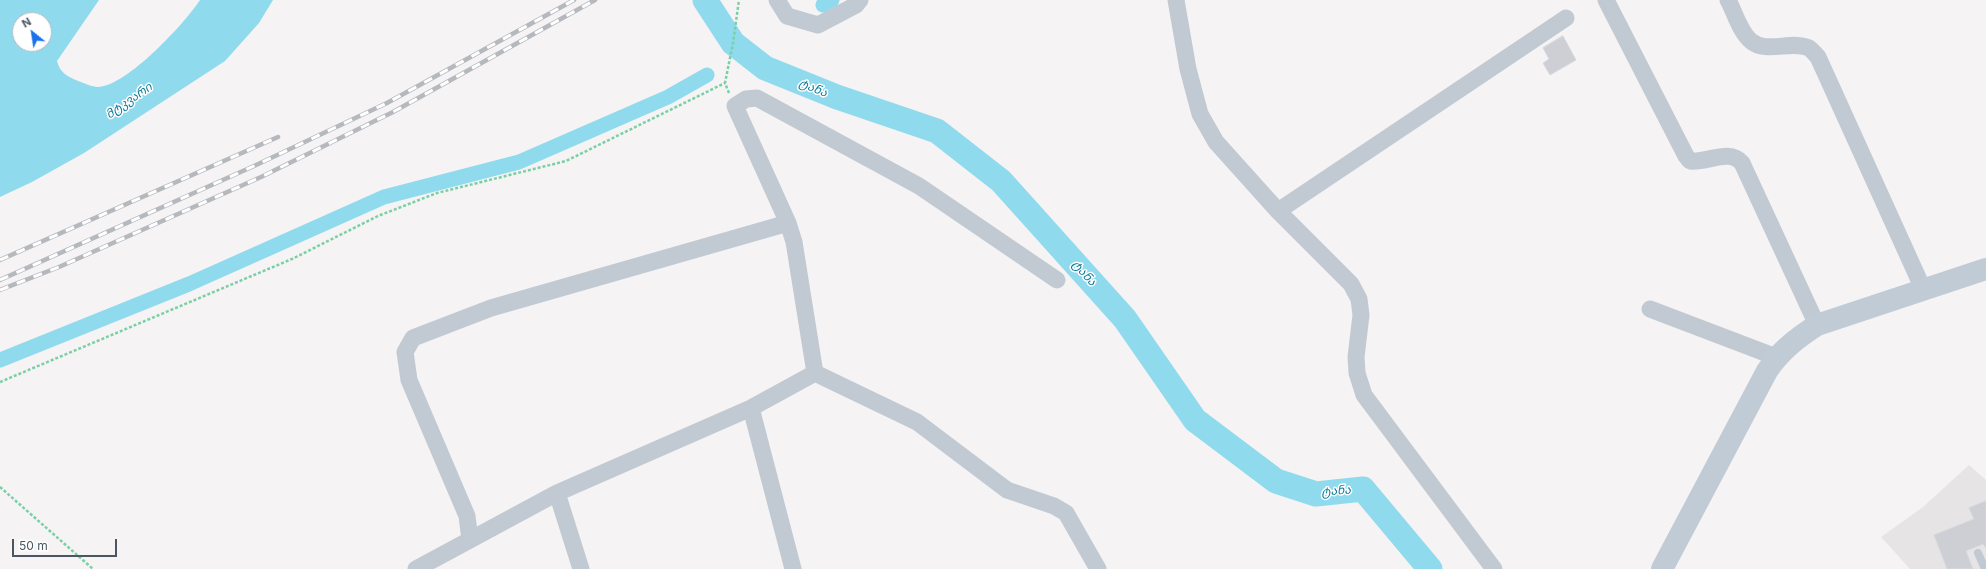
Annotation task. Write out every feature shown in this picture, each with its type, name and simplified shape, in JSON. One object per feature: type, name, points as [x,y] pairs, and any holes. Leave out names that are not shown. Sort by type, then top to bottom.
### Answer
[{"type":"main road","points":[[1662,569],[1767,371],[1776,357],[1795,340],[1817,325],[1924,291],[1986,269]]},
{"type":"street","points":[[776,0],[787,16],[818,25],[856,5],[860,0]]},
{"type":"street","points":[[1176,0],[1188,68],[1200,114],[1216,142],[1278,211],[1351,284],[1360,304],[1361,315],[1356,356],[1357,372],[1364,395],[1494,569]]},
{"type":"street","points":[[1606,0],[1686,156],[1690,161],[1697,162],[1729,155],[1736,157],[1742,163],[1817,325]]},
{"type":"street","points":[[1728,0],[1744,33],[1752,42],[1761,46],[1800,46],[1810,48],[1818,57],[1924,291]]},
{"type":"street","points":[[1278,211],[1566,18]]},
{"type":"street","points":[[815,373],[794,242],[788,223],[735,106],[746,99],[757,98],[919,186],[1057,280]]},
{"type":"street","points":[[470,540],[467,516],[409,380],[405,352],[413,338],[491,308],[788,223]]},
{"type":"street","points":[[1650,309],[1776,357]]},
{"type":"street","points":[[416,569],[557,493],[751,408],[815,373]]},
{"type":"street","points":[[815,373],[917,422],[1007,490],[1054,506],[1066,513],[1098,569]]},
{"type":"street","points":[[751,408],[793,569]]},
{"type":"street","points":[[557,493],[581,569]]},
{"type":"lane","points":[[1978,553],[1985,569]]},
{"type":"path","points":[[735,106],[725,84],[739,0]]},
{"type":"path","points":[[0,382],[292,259],[393,210],[437,193],[566,162],[725,84]]},
{"type":"path","points":[[0,487],[93,569]]},
{"type":"shaded area","points":[[1969,465],[1986,480],[1986,569],[1910,569],[1881,537],[1923,507]]},
{"type":"water","name":"მტკვარი","points":[[0,0],[99,0],[57,61],[62,71],[67,76],[88,85],[98,87],[110,84],[139,65],[169,37],[200,0],[273,0],[259,23],[225,61],[84,153],[32,182],[0,197]]},
{"type":"building","points":[[1563,36],[1576,60],[1550,75],[1543,63],[1549,59],[1543,48]]},
{"type":"building","points":[[1986,501],[1986,548],[1983,544],[1966,551],[1973,569],[1947,569],[1934,535],[1974,519],[1969,508]]},
{"type":"waterway","name":"ტანა","points":[[705,0],[733,43],[765,68],[837,97],[937,131],[1001,181],[1125,319],[1195,420],[1276,481],[1316,494],[1363,489],[1430,569]]},
{"type":"waterway","points":[[823,5],[832,0]]},
{"type":"waterway","points":[[0,360],[189,284],[384,197],[519,162],[668,97],[707,75]]},
{"type":"railway","points":[[0,280],[254,166],[387,103],[574,0]]},
{"type":"railway","points":[[0,290],[59,267],[261,177],[393,112],[595,0]]},
{"type":"railway","points":[[0,260],[278,137]]}]
